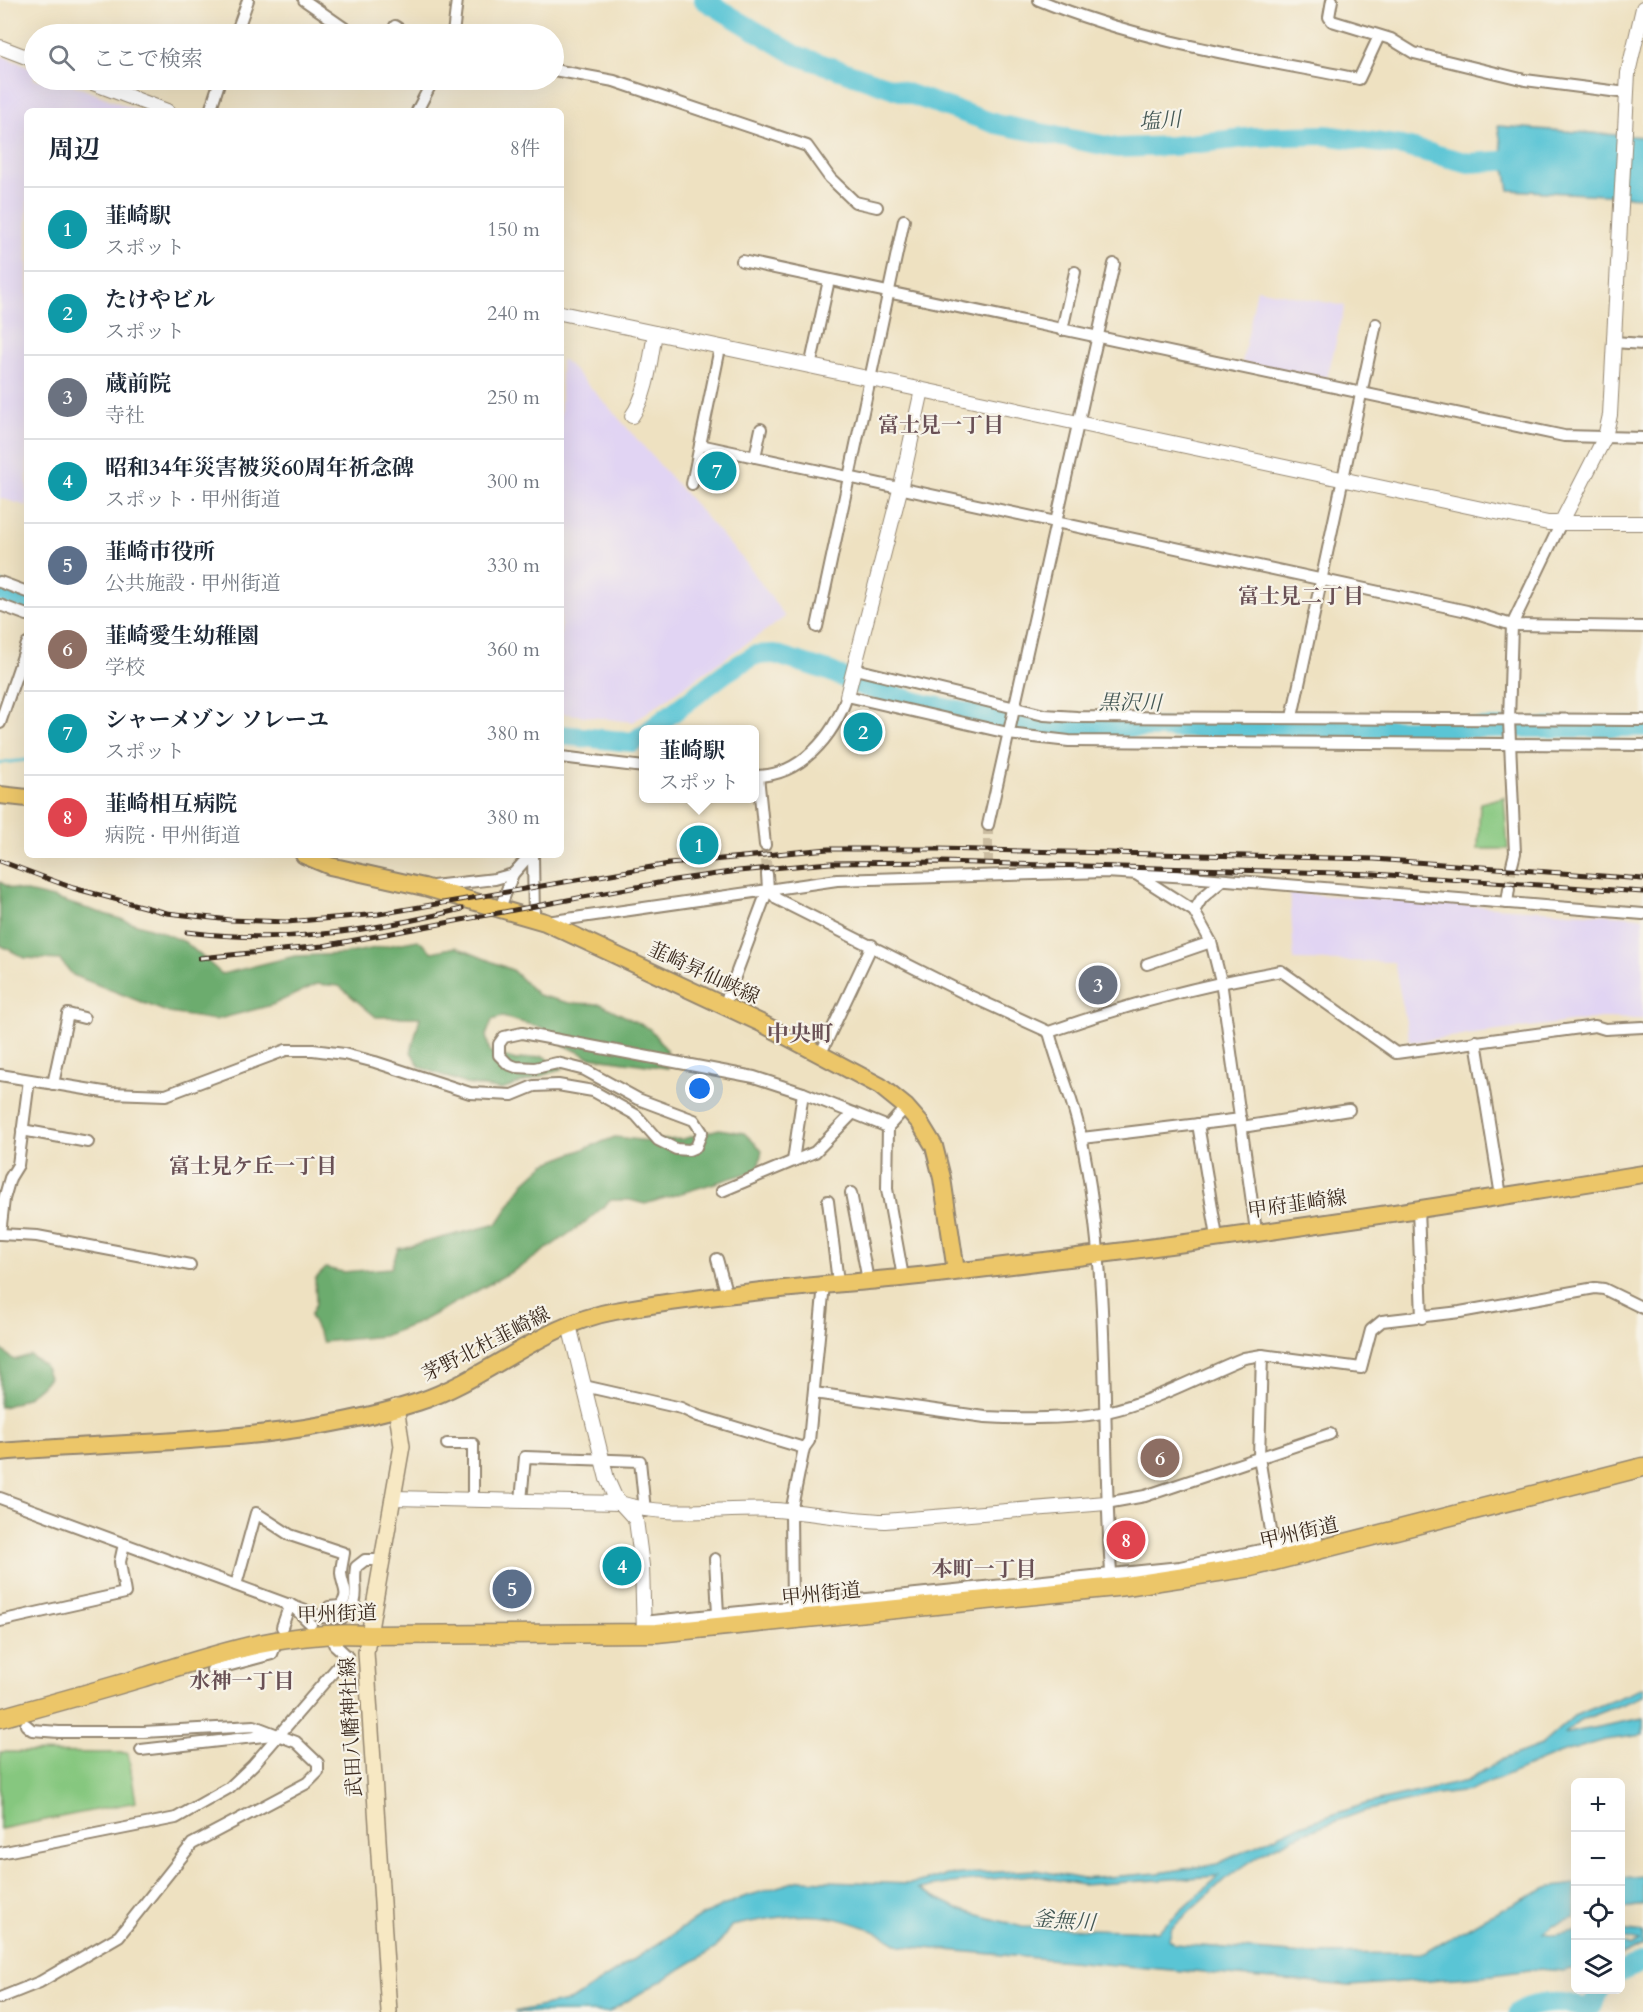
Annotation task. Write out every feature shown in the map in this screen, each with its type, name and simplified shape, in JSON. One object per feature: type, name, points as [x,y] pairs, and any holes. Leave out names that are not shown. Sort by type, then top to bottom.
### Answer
[{"type":"highway","name":"甲州街道","points":[[0,1718],[254,1643],[342,1633],[368,1643],[643,1628],[1126,1586],[1251,1568],[1643,1467]]},
{"type":"main road","points":[[0,795],[24,798]]},
{"type":"main road","name":"韮崎昇仙峡線","points":[[311,858],[330,866],[424,887],[540,920],[821,1053],[880,1086],[906,1107],[920,1123],[934,1146],[942,1178],[956,1270]]},
{"type":"main road","name":"甲府韮崎線","points":[[956,1270],[1098,1254],[1643,1174]]},
{"type":"main road","name":"茅野北杜韮崎線","points":[[0,1452],[247,1435],[312,1426],[396,1407],[452,1389],[494,1368],[539,1337],[609,1312],[727,1295],[956,1270]]},
{"type":"main road","name":"武田八幡神社線","points":[[389,2012],[368,1643],[402,1446],[396,1407]]},
{"type":"street","points":[[240,24],[248,0]]},
{"type":"street","points":[[304,0],[339,24]]},
{"type":"street","points":[[454,24],[456,0]]},
{"type":"street","points":[[1039,0],[1193,48],[1359,79],[1379,36]]},
{"type":"street","points":[[1332,0],[1329,17],[1332,21],[1379,36],[1414,53],[1525,80],[1626,97]]},
{"type":"street","points":[[1512,865],[1515,853],[1509,720],[1512,625],[1605,438],[1610,415],[1626,97],[1632,48],[1643,8]]},
{"type":"street","points":[[0,47],[24,56]]},
{"type":"street","points":[[564,72],[614,81],[807,146],[830,178],[855,202],[877,207]]},
{"type":"street","points":[[111,90],[159,108]]},
{"type":"street","points":[[211,108],[217,90]]},
{"type":"street","points":[[418,108],[428,90]]},
{"type":"street","points":[[817,627],[904,220]]},
{"type":"street","points":[[742,261],[1564,436],[1643,438]]},
{"type":"street","points":[[988,825],[1114,264]]},
{"type":"street","points":[[1062,330],[1075,272]]},
{"type":"street","points":[[810,367],[829,280]]},
{"type":"street","points":[[564,314],[1548,523],[1643,523]]},
{"type":"street","points":[[1292,717],[1376,324]]},
{"type":"street","points":[[632,416],[640,405],[655,333]]},
{"type":"street","points":[[1614,338],[1643,344]]},
{"type":"street","points":[[692,484],[720,348]]},
{"type":"street","points":[[759,776],[786,771],[808,755],[828,736],[848,696],[900,490],[922,390]]},
{"type":"street","points":[[755,457],[761,429]]},
{"type":"street","points":[[700,445],[1467,611],[1512,625],[1643,627]]},
{"type":"street","points":[[0,582],[24,591]]},
{"type":"street","points":[[0,605],[24,614]]},
{"type":"street","points":[[0,723],[24,653]]},
{"type":"street","points":[[855,669],[1044,715],[1643,720]]},
{"type":"street","points":[[848,696],[1008,733],[1069,741],[1510,746],[1643,745]]},
{"type":"street","points":[[564,757],[639,766]]},
{"type":"street","points":[[759,799],[765,845]]},
{"type":"street","points":[[500,908],[513,874],[528,858]]},
{"type":"street","points":[[531,858],[540,920],[837,880],[988,872],[1136,874],[1643,914]]},
{"type":"street","points":[[424,887],[495,879],[513,874]]},
{"type":"street","points":[[724,1006],[768,889],[766,874]]},
{"type":"street","points":[[1136,874],[1194,911],[1211,942],[1221,981],[1256,1231]]},
{"type":"street","points":[[1194,911],[1202,898],[1222,880]]},
{"type":"street","points":[[768,889],[777,899],[970,996],[1049,1032],[1113,1009],[1221,981],[1281,971],[1396,1053],[1595,1026],[1605,1029],[1643,1027]]},
{"type":"street","points":[[1507,903],[1509,889]]},
{"type":"street","points":[[1147,964],[1211,942]]},
{"type":"street","points":[[821,1053],[872,945]]},
{"type":"street","points":[[53,1084],[68,1014],[84,1018]]},
{"type":"street","points":[[1049,1032],[1082,1138],[1098,1254],[1106,1503],[1111,1572]]},
{"type":"street","points":[[0,1075],[110,1094],[166,1095],[286,1050],[312,1050],[344,1054],[375,1062],[470,1093],[512,1095],[534,1086],[558,1085],[585,1089],[626,1108],[642,1121],[658,1140],[676,1149],[689,1150],[696,1147],[702,1132],[694,1120],[638,1099],[585,1070],[571,1065],[557,1063],[535,1068],[512,1066],[499,1055],[499,1044],[504,1037],[513,1034],[537,1035],[674,1064],[754,1077],[888,1127]]},
{"type":"street","points":[[1476,1041],[1501,1196]]},
{"type":"street","points":[[29,1080],[18,1165],[2,1198],[0,1234],[37,1236],[190,1265]]},
{"type":"street","points":[[793,1161],[802,1093]]},
{"type":"street","points":[[903,1277],[887,1189],[888,1127],[906,1107]]},
{"type":"street","points":[[1082,1138],[1198,1124],[1241,1123],[1349,1110]]},
{"type":"street","points":[[722,1191],[815,1152],[853,1113]]},
{"type":"street","points":[[1198,1124],[1217,1237]]},
{"type":"street","points":[[22,1130],[88,1142]]},
{"type":"street","points":[[851,1193],[868,1280]]},
{"type":"street","points":[[792,1606],[791,1512],[804,1448],[809,1441],[831,1283],[828,1201]]},
{"type":"street","points":[[1418,1208],[1422,1318]]},
{"type":"street","points":[[717,1259],[727,1295]]},
{"type":"street","points":[[814,1393],[985,1418],[1009,1419],[1104,1413],[1136,1403],[1244,1358],[1262,1355],[1361,1368],[1371,1330],[1382,1321],[1422,1318],[1595,1288],[1604,1288],[1643,1308]]},
{"type":"street","points":[[569,1325],[600,1460],[620,1503],[636,1520],[642,1566],[643,1628],[718,1614],[1111,1572],[1180,1567],[1274,1549],[1317,1538]]},
{"type":"street","points":[[1262,1355],[1259,1458],[1274,1549]]},
{"type":"street","points":[[584,1386],[681,1408],[698,1416],[804,1448]]},
{"type":"street","points":[[393,1498],[620,1503],[645,1511],[791,1512],[851,1520],[885,1521],[1106,1503],[1145,1496],[1330,1434]]},
{"type":"street","points":[[447,1444],[473,1444],[472,1499]]},
{"type":"street","points":[[521,1501],[525,1457],[640,1461],[645,1511]]},
{"type":"street","points":[[0,1498],[322,1617],[342,1618],[352,1609],[357,1596],[341,1572],[344,1553],[290,1535],[256,1513],[236,1585]]},
{"type":"street","points":[[0,1621],[125,1593],[120,1562],[124,1544]]},
{"type":"street","points":[[330,1607],[340,1606],[345,1599],[351,1589],[356,1567],[365,1560],[381,1560]]},
{"type":"street","points":[[715,1560],[718,1614]]},
{"type":"street","points":[[290,1604],[311,1624]]},
{"type":"street","points":[[282,1627],[290,1604]]},
{"type":"street","points":[[0,1853],[176,1818],[229,1788],[347,1656],[334,1644]]},
{"type":"street","points":[[212,1670],[272,1654],[274,1649]]},
{"type":"street","points":[[0,1998],[40,1983],[119,1936],[192,1844],[307,1783],[318,1772],[318,1762],[296,1742],[254,1726],[131,1732],[32,1730],[26,1725]]},
{"type":"street","points":[[141,1750],[240,1737],[278,1735]]},
{"type":"shaded area","points":[[0,55],[24,65],[24,90],[85,90],[131,108],[24,108],[24,505],[0,498]]},
{"type":"shaded area","points":[[1257,289],[1345,306],[1327,378],[1242,363]]},
{"type":"shaded area","points":[[564,360],[607,405],[748,565],[785,617],[633,722],[564,713]]},
{"type":"shaded area","points":[[1290,893],[1643,917],[1643,1019],[1601,1018],[1410,1042],[1394,962],[1294,960]]},
{"type":"green space","points":[[1504,797],[1508,849],[1478,849],[1480,803]]},
{"type":"green space","points":[[0,882],[10,888],[53,898],[159,931],[185,942],[222,974],[295,956],[344,954],[418,940],[432,952],[456,947],[512,970],[538,995],[569,1003],[601,1004],[650,1029],[666,1049],[668,1068],[589,1057],[564,1045],[543,1028],[502,1017],[492,1020],[486,1036],[490,1052],[516,1060],[543,1056],[563,1068],[502,1090],[466,1084],[420,1067],[411,1052],[420,1017],[376,1017],[339,986],[317,984],[272,1005],[215,1020],[169,1013],[73,975],[60,960],[25,958],[0,945]]},
{"type":"green space","points":[[719,1129],[744,1133],[762,1150],[758,1170],[645,1204],[630,1200],[611,1200],[587,1221],[522,1266],[420,1322],[383,1336],[323,1342],[310,1316],[316,1303],[315,1279],[326,1268],[343,1272],[391,1268],[398,1249],[497,1224],[524,1183],[545,1164],[615,1137],[648,1141],[683,1139]]},
{"type":"green space","points":[[0,1348],[14,1360],[30,1355],[44,1365],[49,1377],[28,1396],[0,1407]]},
{"type":"green space","points":[[0,1752],[128,1753],[136,1802],[0,1829]]},
{"type":"water","points":[[1498,126],[1643,137],[1643,197],[1509,190]]},
{"type":"water","points":[[1643,1688],[1643,1696],[1580,1721],[1563,1734],[1643,1718],[1643,1735],[1605,1740],[1558,1754],[1470,1791],[1437,1795],[1364,1811],[1294,1837],[1266,1851],[1225,1879],[1172,1928],[1169,1939],[1175,1944],[1304,1954],[1425,1953],[1483,1919],[1547,1888],[1571,1885],[1571,1919],[1553,1925],[1543,1933],[1556,1935],[1571,1932],[1571,1969],[1563,1971],[1537,1969],[1493,1975],[1350,1986],[902,1946],[859,1925],[839,1919],[799,1916],[778,1917],[731,1926],[716,1948],[609,2012],[514,2012],[572,2000],[699,1917],[741,1898],[800,1880],[910,1884],[948,1875],[1035,1870],[1083,1879],[1158,1873],[1217,1864],[1298,1826],[1365,1804],[1467,1781],[1501,1760],[1541,1745],[1574,1716]],"holes":[[[1032,1875],[1082,1885],[1219,1876],[1158,1931],[1022,1927],[961,1910],[919,1889],[952,1883]]]},
{"type":"water","points":[[1643,1876],[1643,1905],[1625,1908],[1625,1878]]},
{"type":"water","points":[[1625,1931],[1643,1933],[1643,1946],[1625,1954],[1625,1945],[1630,1947],[1639,1942],[1625,1939]]},
{"type":"waterway","name":"塩川","points":[[704,0],[796,55],[996,124],[1117,148],[1172,146],[1254,137],[1325,135],[1402,146],[1469,163],[1530,159]]},
{"type":"waterway","name":"黒沢川","points":[[0,591],[24,600]]},
{"type":"waterway","name":"黒沢川","points":[[657,725],[725,673],[755,655],[774,654],[829,671],[867,688],[925,704],[1036,726],[1281,730],[1643,727]]},
{"type":"waterway","name":"黒沢川","points":[[564,735],[633,742],[639,738]]},
{"type":"waterway","points":[[0,763],[24,760]]},
{"type":"waterway","points":[[1625,1970],[1643,1962]]},
{"type":"waterway","points":[[1518,2012],[1536,2005],[1550,2003],[1592,2006],[1598,1994]]},
{"type":"tunnel","points":[[988,825],[988,868]]},
{"type":"tunnel","points":[[765,845],[767,874]]},
{"type":"tunnel","points":[[1509,889],[1512,865]]},
{"type":"railway","points":[[0,861],[73,888],[167,913],[230,920],[287,922],[379,914],[669,864],[828,849],[938,849],[1374,859],[1643,879]]},
{"type":"railway","points":[[200,958],[323,946],[674,880],[738,871],[830,863],[940,862],[1374,874],[1643,892]]},
{"type":"railway","points":[[187,932],[257,937],[325,934],[393,924],[462,909]]},
{"type":"place","name":"シャーメゾン ソレーユ","points":[[717,471]]},
{"type":"place","name":"たけやビル","points":[[863,732]]},
{"type":"place","name":"韮崎駅","points":[[699,845]]},
{"type":"place","name":"蔵前院","points":[[1098,985]]},
{"type":"place","name":"韮崎愛生幼稚園","points":[[1160,1458]]},
{"type":"place","name":"韮崎相互病院","points":[[1126,1540]]},
{"type":"place","name":"昭和34年災害被災60周年祈念碑","points":[[622,1566]]},
{"type":"place","name":"韮崎市役所","points":[[512,1589]]},
{"type":"district","name":"富士見一丁目","points":[[941,425]]},
{"type":"district","name":"富士見二丁目","points":[[1301,596]]},
{"type":"district","name":"中央町","points":[[800,1034]]},
{"type":"district","name":"富士見ケ丘一丁目","points":[[253,1166]]},
{"type":"district","name":"本町一丁目","points":[[984,1569]]},
{"type":"district","name":"水神一丁目","points":[[242,1681]]},
{"type":"water label","name":"釜無川","points":[[1064,1921]]}]
